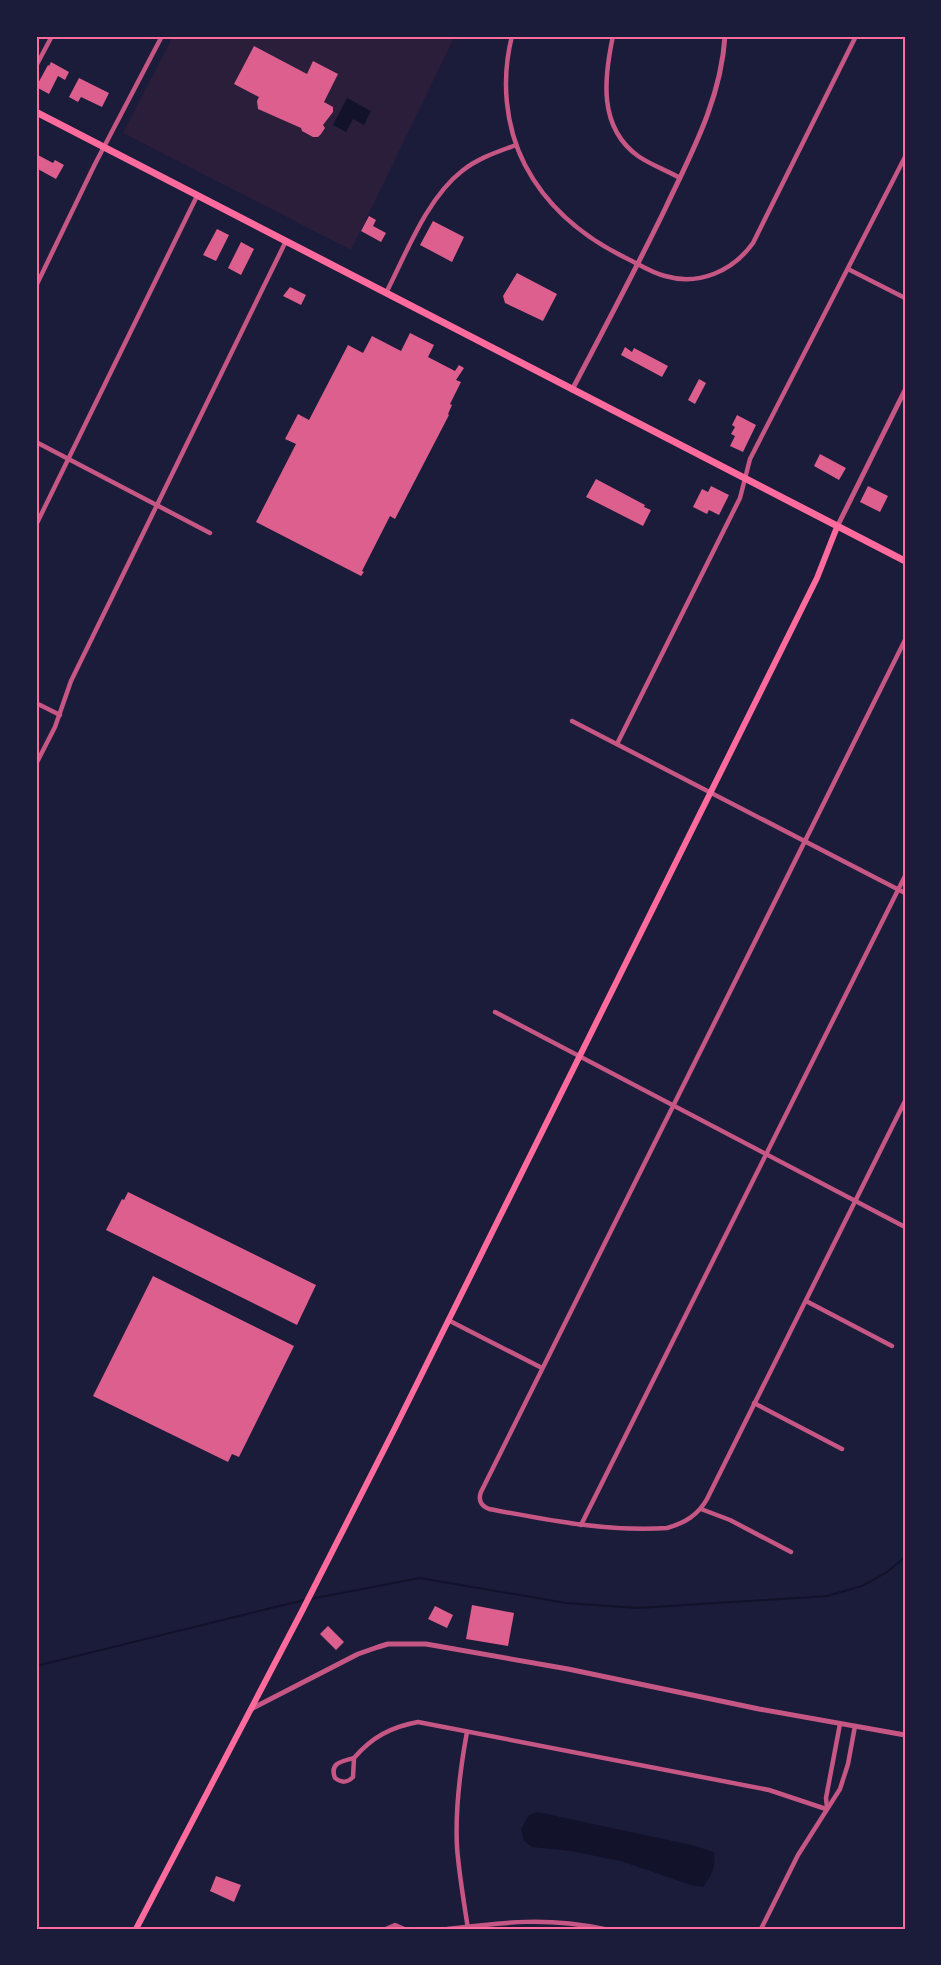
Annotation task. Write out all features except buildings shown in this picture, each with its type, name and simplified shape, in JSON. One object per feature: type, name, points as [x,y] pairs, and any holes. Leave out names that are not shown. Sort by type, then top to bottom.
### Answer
[{"type":"main road","points":[[36,112],[837,528],[905,561]]},
{"type":"main road","points":[[136,1929],[301,1613],[448,1320],[817,578],[837,528]]},
{"type":"street","points":[[36,66],[51,36]]},
{"type":"street","points":[[36,286],[104,147],[162,36]]},
{"type":"street","points":[[512,36],[507,62],[508,116],[516,145],[534,182],[561,214],[595,241],[667,277],[695,279],[711,276],[726,268],[745,252],[756,237],[856,36]]},
{"type":"street","points":[[613,36],[605,94],[612,122],[618,134],[633,152],[680,178]]},
{"type":"street","points":[[572,390],[638,264],[699,138],[712,103],[722,64],[724,36]]},
{"type":"street","points":[[386,293],[442,190],[470,165],[516,145]]},
{"type":"street","points":[[617,744],[740,498],[750,459],[905,157]]},
{"type":"street","points":[[36,525],[197,196]]},
{"type":"street","points":[[36,764],[60,715],[71,681],[286,241]]},
{"type":"street","points":[[848,269],[905,297]]},
{"type":"street","points":[[837,528],[905,390]]},
{"type":"street","points":[[36,442],[210,533]]},
{"type":"street","points":[[905,640],[542,1368],[481,1492],[480,1502],[489,1509],[581,1525],[667,1527],[685,1522],[701,1509],[855,1200],[903,1111],[905,1101]]},
{"type":"street","points":[[36,703],[60,715]]},
{"type":"street","points":[[572,721],[905,893]]},
{"type":"street","points":[[581,1525],[905,876]]},
{"type":"street","points":[[495,1012],[905,1227]]},
{"type":"street","points":[[806,1301],[892,1346]]},
{"type":"street","points":[[448,1320],[542,1368]]},
{"type":"street","points":[[754,1403],[842,1449]]},
{"type":"street","points":[[701,1509],[730,1520],[791,1552]]},
{"type":"street","points":[[251,1709],[368,1651],[388,1644],[426,1644],[574,1670],[747,1707],[905,1735]]},
{"type":"street","points":[[354,1758],[353,1777],[348,1782],[335,1778],[333,1767],[354,1758],[377,1736],[406,1724],[418,1722],[769,1790],[826,1808]]},
{"type":"street","points":[[826,1808],[840,1724]]},
{"type":"street","points":[[761,1929],[798,1855],[826,1808],[837,1795],[848,1764],[855,1726]]},
{"type":"street","points":[[467,1732],[459,1779],[456,1828],[459,1871],[468,1928]]},
{"type":"street","points":[[834,1762],[848,1764]]},
{"type":"street","points":[[447,1929],[527,1920],[569,1923],[604,1929]]},
{"type":"street","points":[[386,1929],[395,1925],[404,1929]]},
{"type":"shaded area","points":[[173,36],[455,36],[351,250],[123,133]]},
{"type":"shaded area","points":[[347,98],[371,111],[364,125],[353,119],[346,132],[333,125]]},
{"type":"shaded area","points":[[537,1812],[714,1852],[713,1871],[703,1887],[621,1861],[571,1851],[532,1847],[524,1841],[521,1829],[529,1815]]},
{"type":"waterway","points":[[310,1599],[420,1578],[566,1603],[638,1608],[827,1596],[862,1586],[887,1572],[905,1557]]},
{"type":"waterway","points":[[36,1666],[304,1600]]}]
